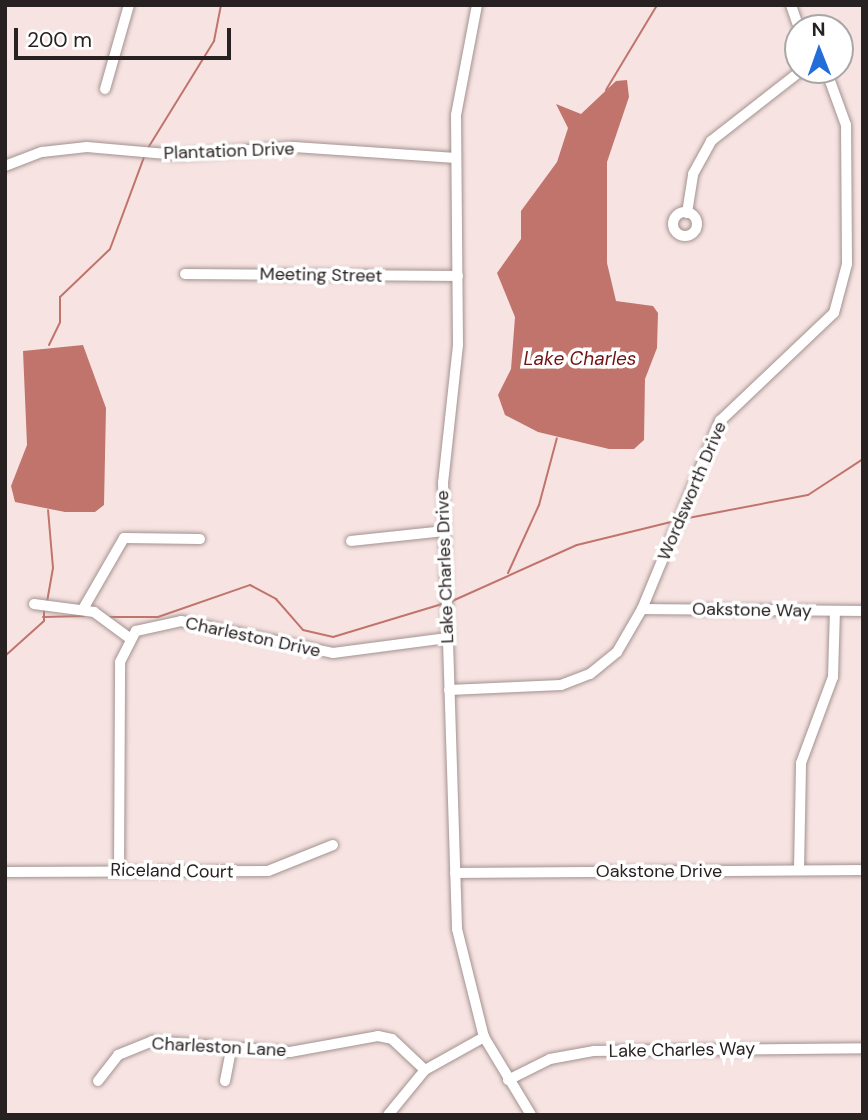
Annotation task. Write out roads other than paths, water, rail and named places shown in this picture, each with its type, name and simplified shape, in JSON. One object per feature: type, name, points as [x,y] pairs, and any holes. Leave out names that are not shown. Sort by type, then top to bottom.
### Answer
[{"type":"street","points":[[105,89],[129,5]]},
{"type":"street","name":"Lake Charles Drive","points":[[476,5],[458,81],[458,276],[444,531],[455,873],[461,962],[484,1037],[531,1115]]},
{"type":"street","points":[[688,213],[693,174],[711,141],[784,84]]},
{"type":"street","name":"Wordsworth Drive","points":[[449,691],[543,688],[577,680],[617,652],[642,609],[720,421],[750,386],[820,331],[843,293],[846,125],[831,84]]},
{"type":"street","name":"Plantation Drive","points":[[5,166],[42,152],[87,147],[178,155],[294,147],[456,158]]},
{"type":"street","name":"Meeting Street","points":[[185,274],[458,276]]},
{"type":"street","points":[[351,541],[444,531]]},
{"type":"street","points":[[83,609],[124,538],[200,540]]},
{"type":"street","points":[[34,604],[83,609],[128,637],[118,695],[119,871]]},
{"type":"street","name":"Oakstone Way","points":[[642,609],[863,611]]},
{"type":"street","points":[[799,870],[801,763],[833,677],[835,611]]},
{"type":"street","name":"Charleston Drive","points":[[128,637],[164,621],[333,653],[447,638]]},
{"type":"street","name":"Riceland Court","points":[[5,872],[268,871],[333,845]]},
{"type":"street","name":"Oakstone Drive","points":[[455,873],[863,870]]},
{"type":"street","name":"Charleston Lane","points":[[98,1081],[118,1055],[141,1044],[290,1052],[378,1037],[392,1039],[425,1070]]},
{"type":"street","points":[[388,1115],[425,1070],[484,1037]]},
{"type":"street","name":"Lake Charles Way","points":[[508,1080],[550,1059],[594,1051],[863,1048]]},
{"type":"street","points":[[225,1081],[231,1049]]},
{"type":"water","name":"Lake Charles","points":[[627,80],[629,97],[607,162],[607,263],[616,301],[653,306],[658,313],[657,348],[645,379],[644,440],[634,449],[609,449],[538,432],[505,415],[498,395],[511,369],[515,317],[497,273],[521,239],[521,211],[557,162],[568,128],[556,104],[581,114],[616,81]]},
{"type":"water","points":[[83,345],[106,408],[104,505],[95,512],[65,512],[15,502],[11,486],[27,445],[23,351]]},
{"type":"waterway","points":[[148,148],[214,41],[221,5]]},
{"type":"waterway","points":[[606,90],[657,5]]},
{"type":"waterway","points":[[49,345],[60,322],[60,297],[110,249],[144,157]]},
{"type":"waterway","points":[[508,573],[539,505],[557,438]]},
{"type":"waterway","points":[[683,519],[808,495],[863,459]]},
{"type":"waterway","points":[[47,602],[53,568],[48,510]]},
{"type":"waterway","points":[[450,602],[577,545],[675,521]]},
{"type":"waterway","points":[[110,617],[158,617],[250,585],[276,599],[303,630],[333,637],[442,604]]},
{"type":"waterway","points":[[5,656],[44,621],[44,611]]},
{"type":"waterway","points":[[43,617],[84,616]]}]
